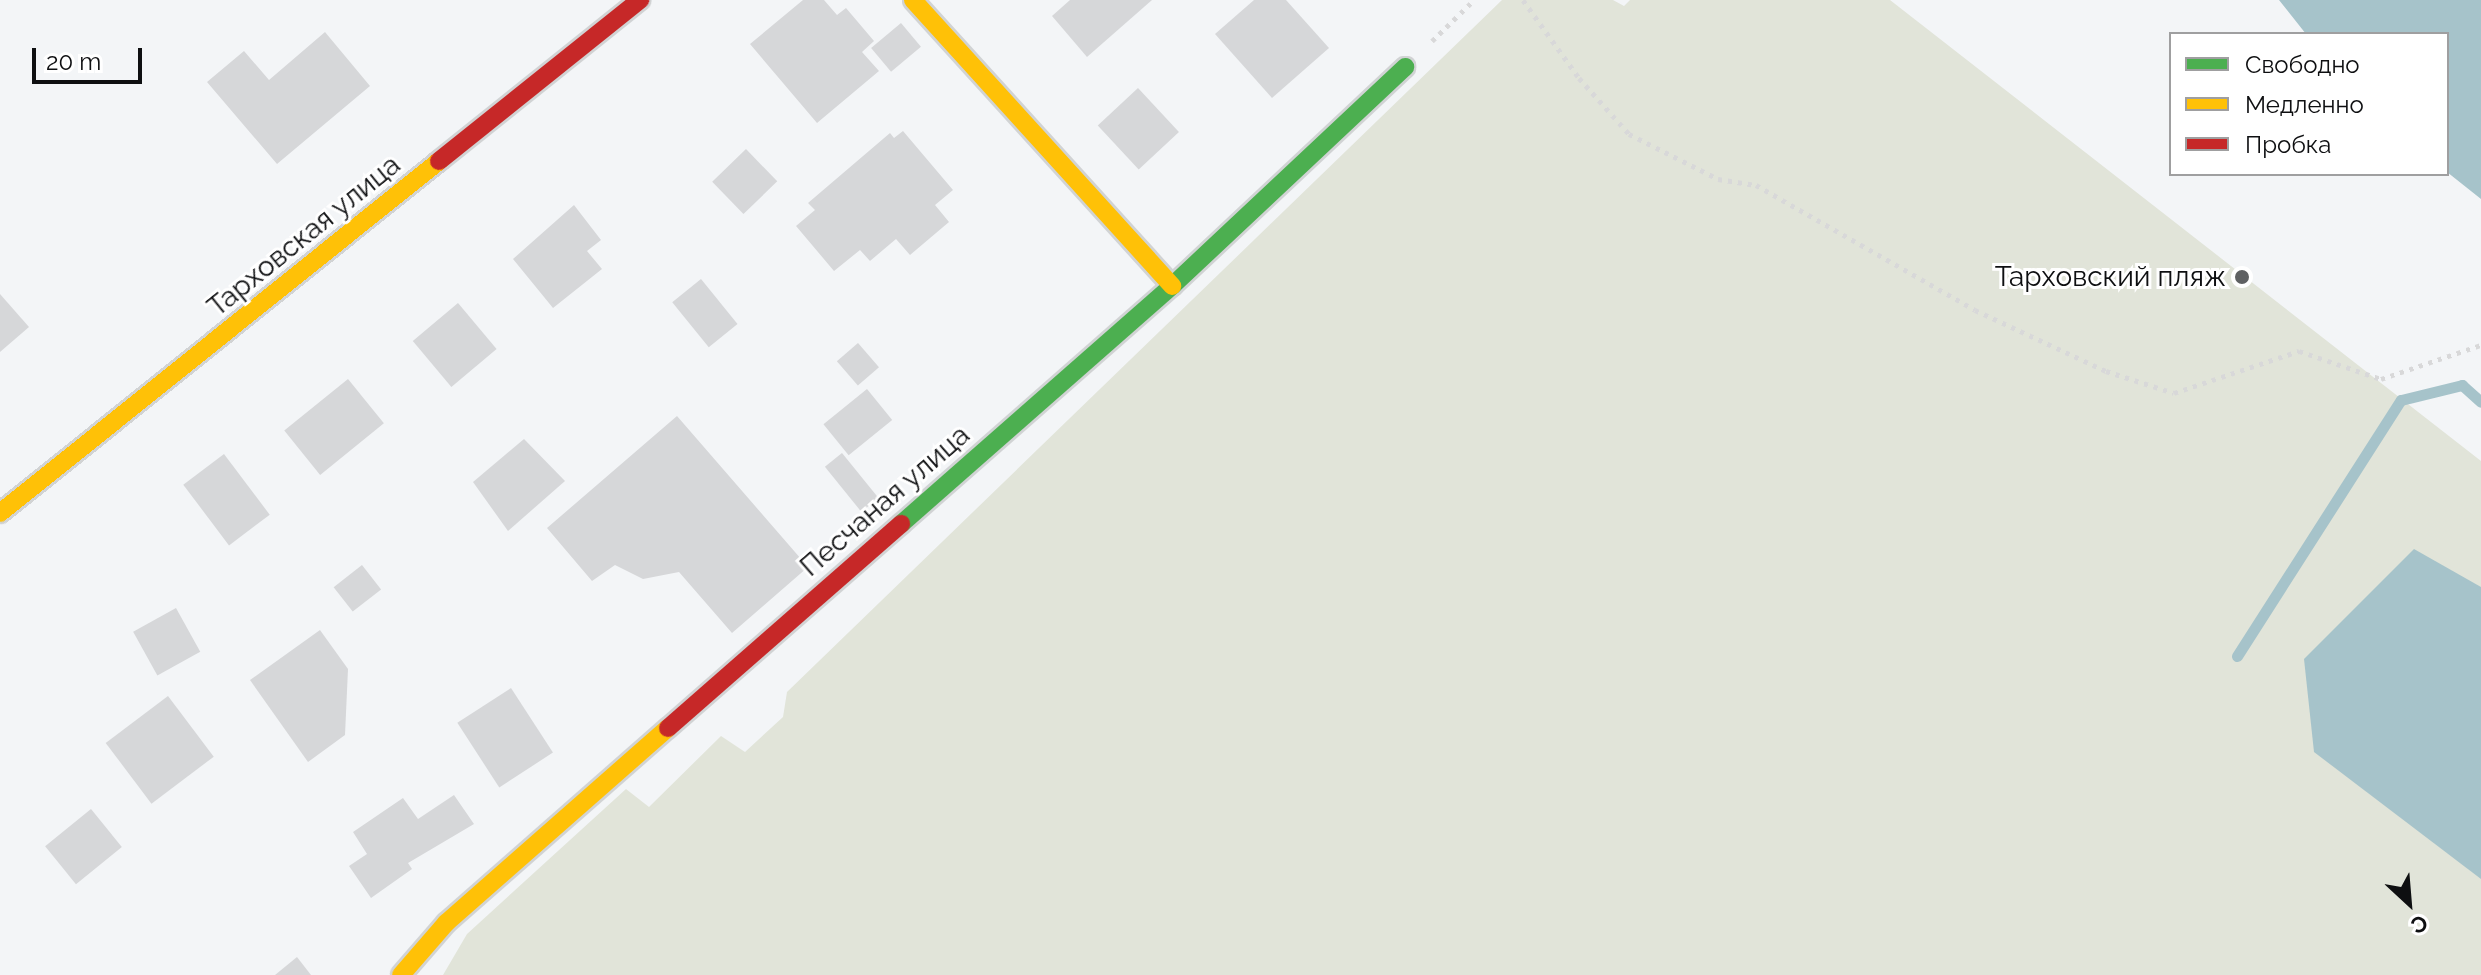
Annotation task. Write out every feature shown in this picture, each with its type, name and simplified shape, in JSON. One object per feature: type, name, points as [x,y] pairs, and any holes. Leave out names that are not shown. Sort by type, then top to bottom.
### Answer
[{"type":"street","name":"Тарховская улица","points":[[0,513],[640,0]]},
{"type":"street","points":[[913,0],[1172,286]]},
{"type":"street","name":"Песчаная улица","points":[[401,975],[446,923],[1172,286],[1405,67]]},
{"type":"path","points":[[1405,67],[1474,0]]},
{"type":"path","points":[[1523,0],[1579,78],[1629,134],[1718,179],[1756,185],[1975,310],[2106,371],[2174,393],[2299,351],[2381,379],[2481,345]]},
{"type":"shaded area","points":[[1502,0],[1613,0],[1624,6],[1630,0],[1890,0],[2481,461],[2481,975],[443,975],[467,934],[626,789],[649,807],[721,736],[745,752],[783,717],[787,692]]},
{"type":"water","points":[[2279,0],[2481,0],[2481,199],[2449,174],[2449,32],[2304,32]]},
{"type":"water","points":[[2414,549],[2481,587],[2481,879],[2314,752],[2304,659]]},
{"type":"building","points":[[803,0],[824,0],[837,15],[846,8],[874,41],[862,52],[879,71],[817,123],[750,44]]},
{"type":"building","points":[[1070,0],[1152,0],[1087,57],[1052,16]]},
{"type":"building","points":[[1254,0],[1286,0],[1329,48],[1272,98],[1215,34]]},
{"type":"building","points":[[901,23],[921,47],[891,72],[871,48]]},
{"type":"building","points":[[325,32],[370,86],[277,164],[207,82],[244,51],[269,80]]},
{"type":"building","points":[[1138,88],[1179,132],[1139,169],[1098,126]]},
{"type":"building","points":[[903,131],[953,190],[935,205],[949,222],[910,255],[896,239],[870,261],[860,250],[834,271],[796,226],[815,210],[808,203],[890,133],[894,138]]},
{"type":"building","points":[[746,149],[777,181],[743,214],[712,182]]},
{"type":"building","points":[[574,205],[601,240],[587,251],[602,269],[553,308],[513,259]]},
{"type":"building","points":[[701,279],[738,324],[709,347],[672,302]]},
{"type":"building","points":[[0,294],[29,327],[0,352]]},
{"type":"building","points":[[458,303],[497,349],[451,387],[413,341]]},
{"type":"building","points":[[858,343],[879,367],[858,386],[837,361]]},
{"type":"building","points":[[348,379],[384,423],[320,475],[284,431]]},
{"type":"building","points":[[867,389],[892,420],[849,455],[823,424]]},
{"type":"building","points":[[677,416],[808,567],[732,633],[679,572],[643,579],[615,565],[592,581],[547,528]]},
{"type":"building","points":[[524,439],[565,481],[508,531],[473,482]]},
{"type":"building","points":[[842,453],[879,498],[861,512],[825,467]]},
{"type":"building","points":[[224,454],[270,515],[229,545],[183,485]]},
{"type":"building","points":[[362,565],[381,589],[353,612],[334,587]]},
{"type":"building","points":[[176,608],[200,652],[157,675],[133,632]]},
{"type":"building","points":[[320,630],[348,669],[345,735],[308,762],[250,680]]},
{"type":"building","points":[[511,688],[553,753],[499,787],[457,723]]},
{"type":"building","points":[[168,696],[214,757],[151,804],[106,743]]},
{"type":"building","points":[[454,795],[474,824],[408,863],[412,869],[371,898],[349,866],[367,854],[353,832],[403,798],[418,819]]},
{"type":"building","points":[[91,809],[122,847],[76,884],[45,846]]},
{"type":"building","points":[[297,957],[311,975],[275,975]]},
{"type":"waterway","points":[[2237,656],[2401,400],[2462,385],[2481,402]]},
{"type":"traffic: fast","points":[[901,524],[1172,286],[1405,67]]},
{"type":"traffic: slow","points":[[913,0],[1172,286]]},
{"type":"traffic: slow","points":[[0,513],[439,161]]},
{"type":"traffic: slow","points":[[401,975],[446,923],[668,728]]},
{"type":"traffic: jam","points":[[439,161],[640,0]]},
{"type":"traffic: jam","points":[[668,728],[901,524]]},
{"type":"place","name":"Тарховский пляж","points":[[2242,277]]}]
